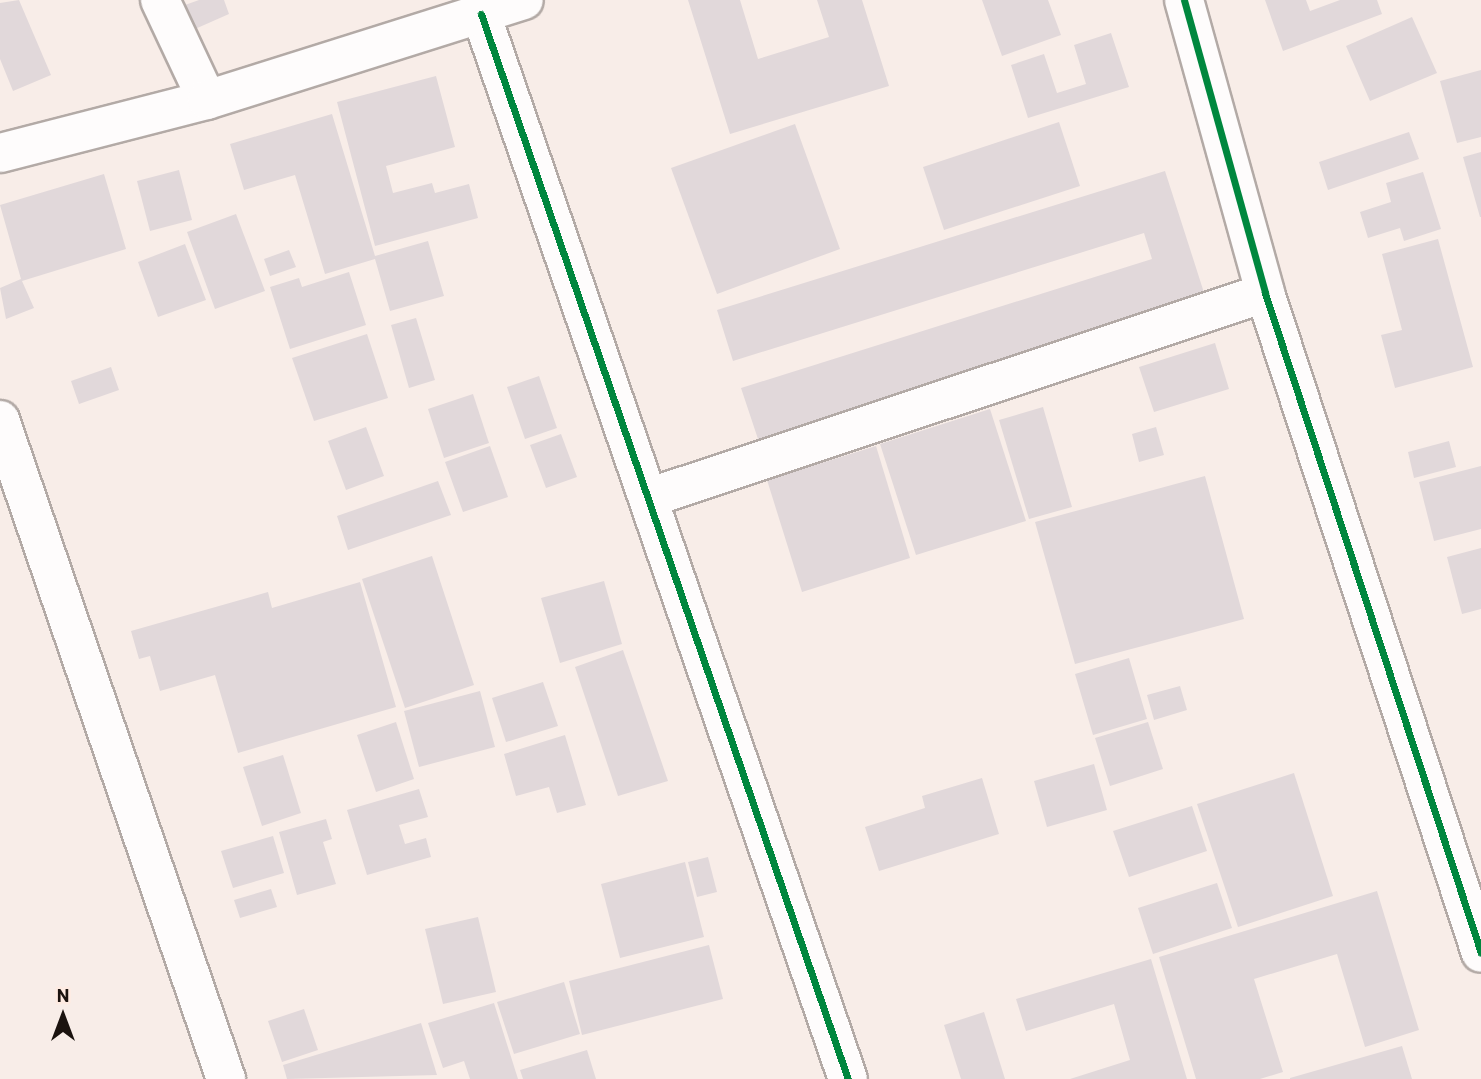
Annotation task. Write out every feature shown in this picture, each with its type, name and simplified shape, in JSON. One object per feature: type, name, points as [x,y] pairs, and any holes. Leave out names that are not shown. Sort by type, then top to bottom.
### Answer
[{"type":"street","points":[[160,0],[207,100]]},
{"type":"street","points":[[0,153],[207,100],[524,0]]},
{"type":"street","points":[[1184,0],[1265,293],[1481,953]]},
{"type":"street","points":[[481,14],[848,1079]]},
{"type":"street","points":[[648,498],[1265,293]]},
{"type":"street","points":[[0,420],[226,1079]]},
{"type":"building","points":[[19,0],[51,75],[13,91],[0,59],[0,3]]},
{"type":"building","points":[[199,0],[224,0],[229,14],[195,29],[185,5]]},
{"type":"building","points":[[688,0],[740,0],[758,59],[829,37],[817,0],[862,0],[889,86],[730,134]]},
{"type":"building","points":[[982,0],[1048,0],[1061,35],[1002,56]]},
{"type":"building","points":[[1265,0],[1306,0],[1310,11],[1340,0],[1377,0],[1382,14],[1283,51]]},
{"type":"building","points":[[1412,17],[1437,73],[1370,101],[1346,46]]},
{"type":"building","points":[[1111,33],[1129,87],[1028,118],[1011,65],[1044,54],[1057,93],[1086,84],[1074,45]]},
{"type":"building","points":[[1481,70],[1481,137],[1457,143],[1440,81]]},
{"type":"building","points":[[436,76],[455,147],[386,166],[393,193],[432,183],[435,193],[469,184],[478,218],[375,246],[337,102]]},
{"type":"building","points":[[332,114],[375,256],[428,241],[444,296],[390,311],[375,259],[325,274],[295,175],[244,190],[230,144]]},
{"type":"building","points":[[1059,122],[1080,186],[944,230],[923,167]]},
{"type":"building","points":[[795,124],[840,249],[717,294],[671,168]]},
{"type":"building","points":[[1409,132],[1419,159],[1328,190],[1319,162]]},
{"type":"building","points":[[1481,152],[1481,217],[1480,217],[1463,157]]},
{"type":"building","points":[[179,170],[192,220],[150,231],[137,181]]},
{"type":"building","points":[[1165,171],[1207,302],[759,442],[741,388],[1152,259],[1144,233],[733,361],[717,310]]},
{"type":"building","points":[[1423,172],[1441,229],[1404,241],[1400,228],[1368,238],[1360,212],[1391,202],[1386,183]]},
{"type":"building","points":[[104,174],[126,249],[22,281],[34,308],[6,319],[0,288],[21,279],[0,205]]},
{"type":"building","points":[[236,214],[265,291],[215,309],[187,232]]},
{"type":"building","points":[[1438,239],[1473,367],[1395,388],[1381,335],[1402,330],[1382,254]]},
{"type":"building","points":[[185,244],[206,300],[158,317],[138,262]]},
{"type":"building","points":[[289,250],[296,267],[270,276],[264,259]]},
{"type":"building","points":[[349,272],[366,325],[290,349],[270,287],[299,278],[302,287]]},
{"type":"building","points":[[416,318],[435,380],[409,388],[391,325]]},
{"type":"building","points":[[367,334],[388,398],[314,421],[292,358]]},
{"type":"building","points":[[1215,343],[1229,389],[1154,412],[1139,367]]},
{"type":"building","points":[[111,367],[119,390],[79,404],[71,381]]},
{"type":"building","points":[[539,376],[557,428],[525,439],[507,387]]},
{"type":"building","points":[[473,394],[489,443],[444,458],[428,409]]},
{"type":"building","points":[[1043,407],[1072,507],[1029,519],[999,420]]},
{"type":"building","points":[[990,409],[1026,521],[916,555],[880,444]]},
{"type":"building","points":[[366,427],[384,476],[346,490],[328,441]]},
{"type":"building","points":[[1156,427],[1164,455],[1139,462],[1132,434]]},
{"type":"building","points":[[561,434],[577,477],[546,488],[530,445]]},
{"type":"building","points":[[1449,441],[1456,467],[1414,478],[1408,452]]},
{"type":"building","points":[[490,446],[508,497],[463,512],[445,462]]},
{"type":"building","points":[[876,446],[910,558],[802,592],[767,480]]},
{"type":"building","points":[[1481,466],[1481,529],[1434,541],[1419,482]]},
{"type":"building","points":[[1205,476],[1244,619],[1075,664],[1035,522]]},
{"type":"building","points":[[438,481],[451,515],[348,550],[337,516]]},
{"type":"building","points":[[1481,548],[1481,609],[1462,614],[1447,557]]},
{"type":"building","points":[[432,556],[474,685],[405,708],[362,579]]},
{"type":"building","points":[[604,581],[622,644],[560,663],[541,598]]},
{"type":"building","points":[[360,582],[396,707],[238,753],[215,675],[160,691],[150,656],[139,659],[131,631],[268,592],[272,608]]},
{"type":"building","points":[[623,650],[668,781],[618,796],[575,667]]},
{"type":"building","points":[[1129,658],[1147,719],[1093,735],[1075,674]]},
{"type":"building","points":[[543,682],[558,726],[506,742],[492,698]]},
{"type":"building","points":[[1180,686],[1187,710],[1154,720],[1147,695]]},
{"type":"building","points":[[480,691],[495,747],[419,767],[404,711]]},
{"type":"building","points":[[396,722],[414,779],[376,792],[357,735]]},
{"type":"building","points":[[1148,722],[1163,769],[1110,786],[1095,738]]},
{"type":"building","points":[[565,735],[586,805],[557,813],[549,787],[516,796],[504,754]]},
{"type":"building","points":[[283,755],[301,813],[262,826],[243,767]]},
{"type":"building","points":[[1094,764],[1107,810],[1047,827],[1034,781]]},
{"type":"building","points":[[1294,773],[1333,896],[1238,927],[1197,804]]},
{"type":"building","points":[[982,778],[999,834],[879,871],[865,827],[925,808],[922,796]]},
{"type":"building","points":[[419,789],[428,817],[399,825],[405,844],[426,838],[431,857],[367,875],[347,810]]},
{"type":"building","points":[[1192,806],[1207,851],[1129,877],[1113,831]]},
{"type":"building","points":[[326,819],[332,839],[323,842],[336,884],[297,895],[279,832]]},
{"type":"building","points":[[273,836],[284,873],[233,888],[221,851]]},
{"type":"building","points":[[708,857],[717,892],[697,897],[688,862]]},
{"type":"building","points":[[685,862],[704,937],[620,958],[601,884]]},
{"type":"building","points":[[1217,883],[1232,928],[1153,954],[1138,908]]},
{"type":"building","points":[[271,889],[277,907],[240,918],[234,900]]},
{"type":"building","points":[[1377,891],[1419,1030],[1365,1047],[1337,954],[1254,979],[1283,1072],[1260,1079],[1196,1079],[1159,957]]},
{"type":"building","points":[[478,917],[496,992],[443,1004],[425,929]]},
{"type":"building","points":[[709,945],[723,999],[582,1035],[569,981]]},
{"type":"building","points":[[1151,959],[1187,1079],[1070,1079],[1130,1060],[1114,1004],[1026,1031],[1016,999]]},
{"type":"building","points":[[564,982],[580,1034],[514,1054],[497,1002]]},
{"type":"building","points":[[494,1003],[518,1079],[470,1079],[464,1061],[443,1068],[428,1023]]},
{"type":"building","points":[[304,1009],[318,1050],[282,1062],[268,1021]]},
{"type":"building","points":[[984,1012],[1005,1079],[961,1079],[944,1025]]},
{"type":"building","points":[[421,1023],[437,1075],[287,1079],[283,1065]]},
{"type":"building","points":[[1402,1046],[1412,1079],[1290,1079],[1290,1078]]},
{"type":"building","points":[[587,1050],[596,1079],[523,1079],[520,1070]]},
{"type":"cycle path","points":[[1184,0],[1265,293],[1481,953]]},
{"type":"cycle path","points":[[481,14],[848,1079]]}]
